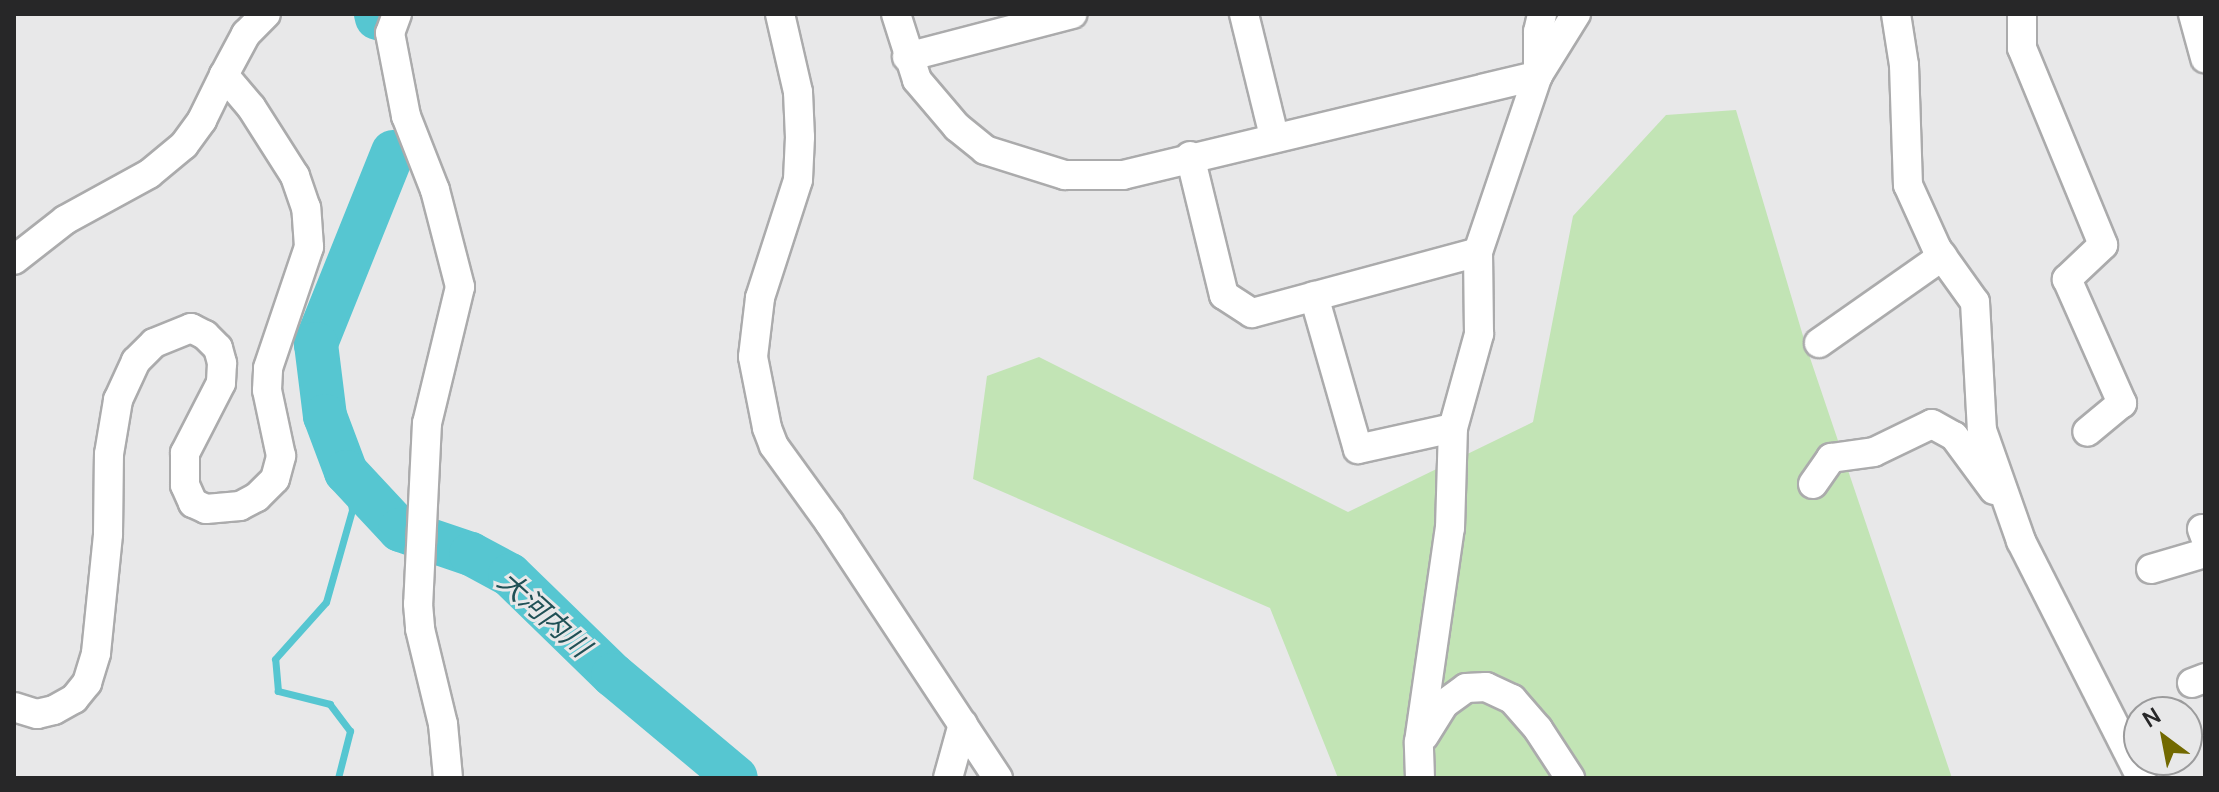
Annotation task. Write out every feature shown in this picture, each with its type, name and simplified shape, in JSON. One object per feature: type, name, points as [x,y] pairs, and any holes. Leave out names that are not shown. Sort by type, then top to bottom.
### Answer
[{"type":"street","points":[[14,260],[65,220],[149,174],[184,145],[202,120],[246,34],[266,14]]},
{"type":"street","points":[[397,14],[390,33],[406,116],[435,190],[460,287],[427,423],[420,535],[420,629],[443,724],[448,778]]},
{"type":"street","points":[[780,14],[798,92],[800,137],[798,180],[758,313],[753,357],[767,428],[774,446],[998,778]]},
{"type":"street","points":[[896,14],[907,57],[923,89],[957,127],[985,150],[1065,175],[1123,175],[1190,156],[1538,75]]},
{"type":"street","points":[[907,57],[1072,14]]},
{"type":"street","points":[[1244,14],[1274,136]]},
{"type":"street","points":[[1538,75],[1538,32],[1542,14]]},
{"type":"street","points":[[1420,778],[1419,742],[1450,528],[1453,428],[1479,334],[1478,252],[1538,75],[1576,14]]},
{"type":"street","points":[[1896,14],[1904,65],[1908,185],[1943,256],[1975,302],[1982,430],[2021,541],[2141,778]]},
{"type":"street","points":[[2022,14],[2022,48],[2103,245],[2067,279],[2122,403],[2087,432]]},
{"type":"street","points":[[2193,14],[2205,58]]},
{"type":"street","points":[[14,707],[37,714],[54,710],[74,699],[87,683],[96,653],[108,534],[109,454],[118,400],[136,361],[154,343],[191,328],[205,335],[218,348],[222,363],[221,383],[185,453],[185,485],[193,503],[206,509],[240,506],[257,497],[275,479],[281,456],[267,390],[268,368],[309,247],[306,208],[295,176],[251,107],[224,75]]},
{"type":"street","points":[[1190,156],[1224,295],[1252,313],[1478,252]]},
{"type":"street","points":[[1819,343],[1943,256]]},
{"type":"street","points":[[1314,296],[1358,449],[1453,428]]},
{"type":"street","points":[[1813,484],[1831,458],[1874,452],[1932,424],[1954,436],[2011,513]]},
{"type":"street","points":[[2151,569],[2204,540]]},
{"type":"street","points":[[1419,742],[1444,704],[1466,688],[1486,687],[1512,699],[1538,729],[1570,778]]},
{"type":"street","points":[[948,778],[963,724]]},
{"type":"green space","points":[[1736,110],[1806,346],[1952,778],[1338,778],[1270,608],[973,479],[987,376],[1039,357],[1348,512],[1533,422],[1573,216],[1666,115]]},
{"type":"waterway","name":"大河内川","points":[[376,14],[377,18]]},
{"type":"waterway","name":"大河内川","points":[[393,152],[316,344],[325,416],[346,472],[400,530],[471,554],[510,575],[613,675],[736,778]]},
{"type":"waterway","points":[[338,778],[350,731],[330,704],[278,691],[275,659],[326,602],[352,510],[346,472]]}]
